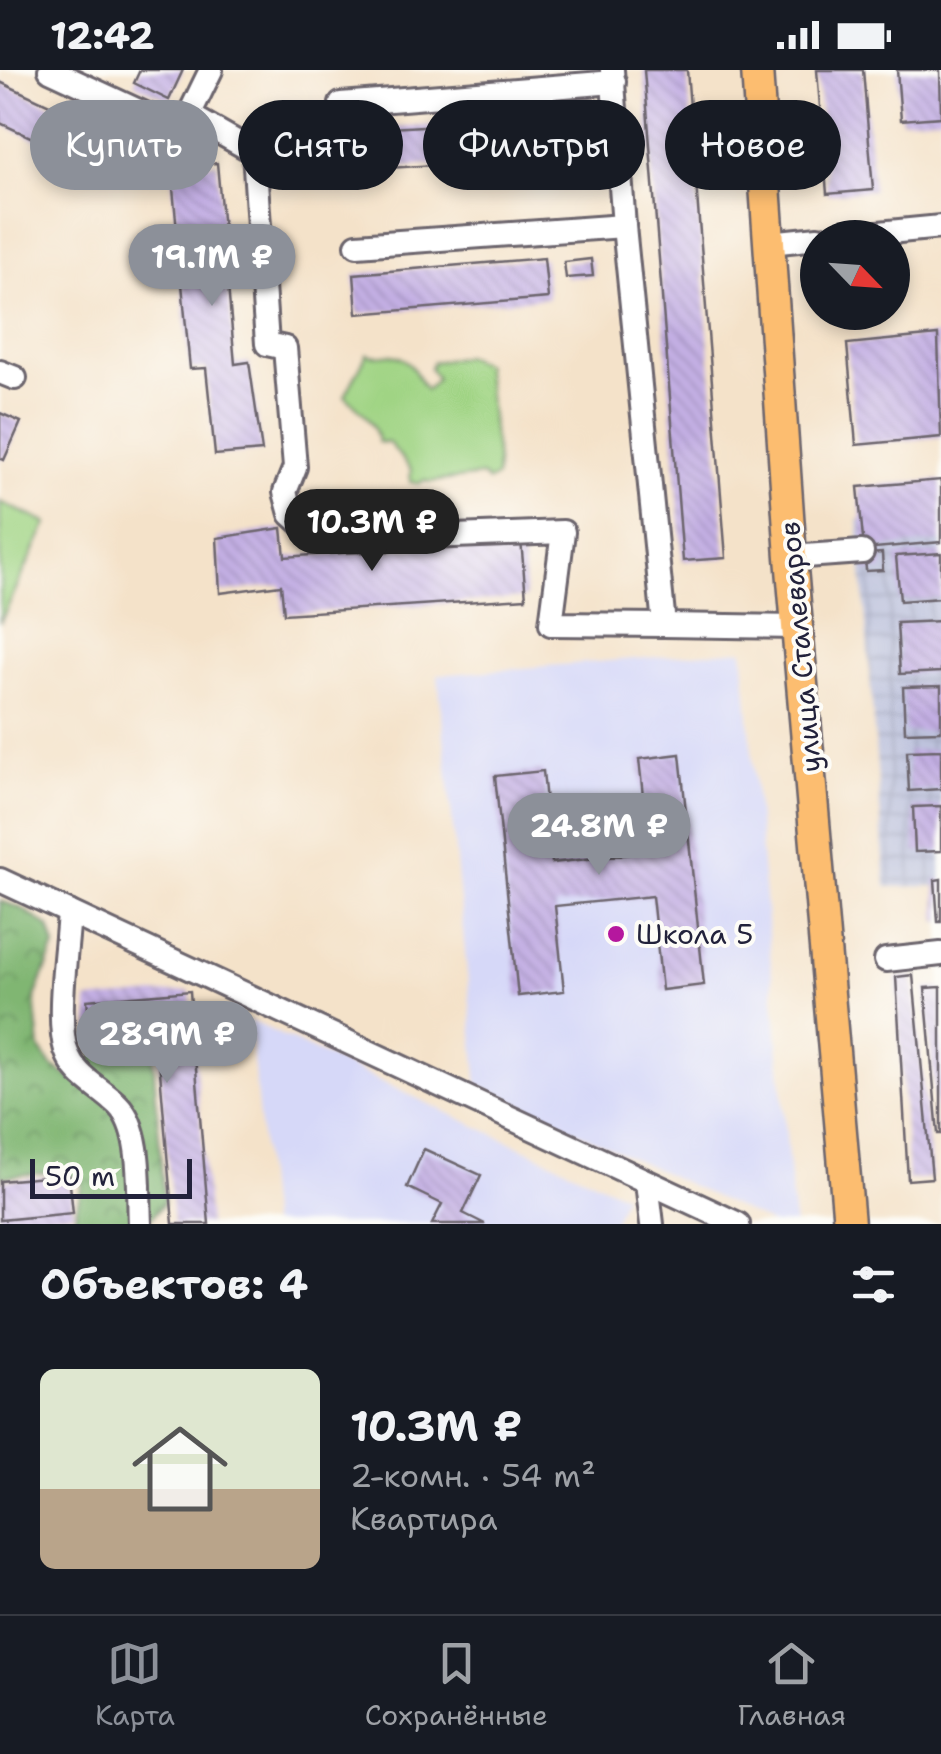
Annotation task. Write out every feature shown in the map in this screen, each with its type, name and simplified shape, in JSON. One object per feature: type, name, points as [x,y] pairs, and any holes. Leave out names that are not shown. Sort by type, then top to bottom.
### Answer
[{"type":"main road","name":"улица Сталеваров","points":[[757,70],[791,558],[849,1224]]},
{"type":"lane","points":[[50,70],[115,100]]},
{"type":"lane","points":[[197,100],[210,70]]},
{"type":"lane","points":[[380,100],[613,76],[664,625]]},
{"type":"lane","points":[[218,131],[254,152],[267,344],[285,348],[295,467],[285,492],[291,514],[321,541],[563,532],[551,624],[797,626]]},
{"type":"lane","points":[[357,245],[624,226]]},
{"type":"lane","points":[[910,231],[941,228]]},
{"type":"lane","points":[[768,243],[800,240]]},
{"type":"lane","points":[[791,558],[862,552]]},
{"type":"lane","points":[[0,880],[738,1224]]},
{"type":"lane","points":[[69,912],[62,1030],[66,1050],[80,1076],[119,1106],[134,1132],[140,1224]]},
{"type":"lane","points":[[886,960],[941,954]]},
{"type":"lane","points":[[647,1182],[652,1224]]},
{"type":"shaded area","points":[[941,511],[941,886],[886,887],[858,520]]},
{"type":"shaded area","name":"Школа 5","points":[[743,650],[794,1224],[772,1224],[478,1085],[438,675]]},
{"type":"shaded area","points":[[249,1020],[624,1195],[613,1224],[270,1224]]},
{"type":"green space","points":[[367,354],[405,360],[426,390],[437,379],[430,368],[433,362],[466,356],[484,364],[496,477],[488,481],[482,476],[410,482],[411,470],[389,443],[378,442],[370,421],[345,396]]},
{"type":"green space","points":[[0,502],[47,523],[0,623]]},
{"type":"green space","points":[[0,901],[21,908],[49,927],[55,947],[35,997],[40,1049],[52,1066],[74,1080],[100,1048],[152,1041],[164,1203],[146,1224],[79,1224],[74,1219],[82,1183],[65,1171],[0,1177]]},
{"type":"building","points":[[140,70],[183,70],[169,100],[134,83]]},
{"type":"building","points":[[644,70],[687,70],[689,100],[665,100],[665,190],[697,190],[726,558],[683,561]]},
{"type":"building","points":[[817,70],[863,70],[873,190],[827,194],[827,190],[841,190],[841,100],[819,100]]},
{"type":"building","points":[[897,70],[940,70],[941,117],[901,120]]},
{"type":"building","points":[[0,82],[39,100],[30,100],[30,137],[0,123]]},
{"type":"building","points":[[423,126],[423,166],[403,167],[403,127]]},
{"type":"building","points":[[218,174],[235,364],[249,362],[262,451],[215,455],[206,368],[190,369],[173,190],[218,190]]},
{"type":"building","points":[[544,258],[548,298],[357,314],[354,274]]},
{"type":"building","points":[[591,259],[593,276],[566,278],[564,262]]},
{"type":"building","points":[[938,335],[941,437],[856,445],[847,344]]},
{"type":"building","points":[[0,413],[21,422],[4,460],[0,458]]},
{"type":"building","points":[[941,480],[941,542],[864,549],[858,487]]},
{"type":"building","points":[[282,528],[285,557],[521,540],[526,598],[284,614],[281,585],[220,593],[217,538]]},
{"type":"building","points":[[882,553],[883,570],[866,571],[865,554]]},
{"type":"building","points":[[941,553],[941,598],[900,601],[896,556]]},
{"type":"building","points":[[941,621],[941,672],[900,674],[897,623]]},
{"type":"building","points":[[941,686],[941,731],[905,732],[903,687]]},
{"type":"building","points":[[941,750],[941,789],[909,791],[907,751]]},
{"type":"building","points":[[680,754],[704,985],[662,990],[652,896],[555,906],[564,991],[518,996],[495,776],[543,771],[552,863],[649,852],[639,759]]},
{"type":"building","points":[[941,806],[941,851],[915,852],[913,807]]},
{"type":"building","points":[[941,879],[941,922],[938,922],[935,880]]},
{"type":"building","points":[[913,975],[932,1178],[908,1180],[896,977]]},
{"type":"building","points":[[941,987],[941,1134],[938,1134],[925,988]]},
{"type":"building","points":[[190,991],[209,1224],[173,1224],[157,1036],[91,1041],[87,1000]]},
{"type":"building","points":[[424,1149],[481,1175],[463,1213],[485,1224],[432,1224],[442,1204],[407,1187]]},
{"type":"building","points":[[69,1175],[73,1213],[0,1220],[0,1181]]},
{"type":"place","name":"Школа 5","points":[[616,934]]}]
